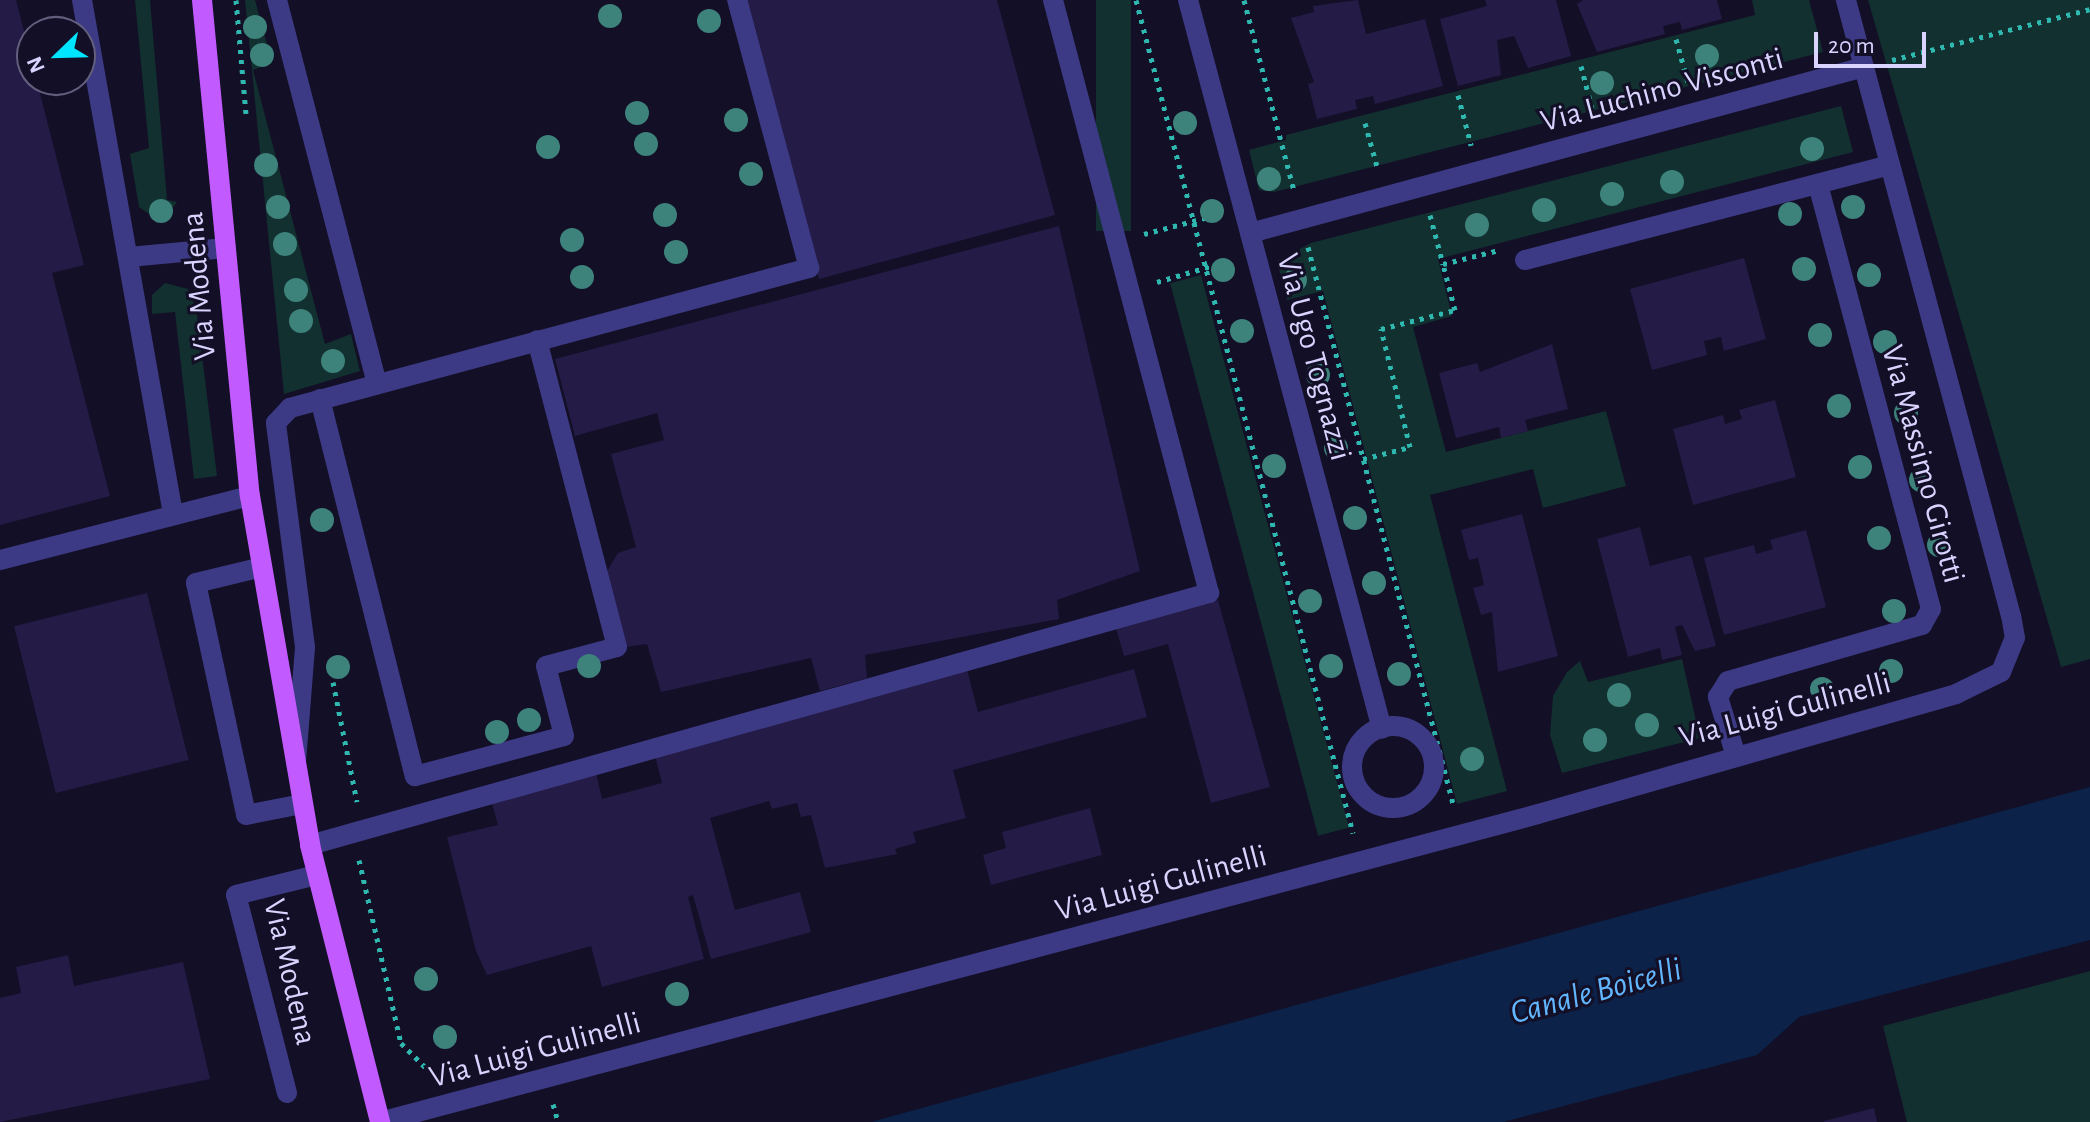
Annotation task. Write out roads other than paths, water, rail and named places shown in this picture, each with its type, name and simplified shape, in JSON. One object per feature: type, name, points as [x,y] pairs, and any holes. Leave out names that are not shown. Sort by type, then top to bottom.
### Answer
[{"type":"main road","name":"Via Modena","points":[[202,0],[250,496],[310,845],[380,1122]]},
{"type":"street","points":[[82,0],[173,514]]},
{"type":"street","points":[[277,0],[368,386]]},
{"type":"street","points":[[295,770],[307,689],[276,423],[290,408],[809,268],[737,0]]},
{"type":"street","points":[[310,845],[1209,593],[1053,0]]},
{"type":"street","name":"Via Ugo Tognazzi","points":[[1188,0],[1382,729]]},
{"type":"street","name":"Via Massimo Girotti","points":[[1846,0],[2015,638],[2001,672],[1956,694]]},
{"type":"street","name":"Via Luchino Visconti","points":[[1253,242],[1864,67]]},
{"type":"street","points":[[1525,260],[1890,165]]},
{"type":"street","name":"Via Massimo Girotti","points":[[1735,753],[1718,697],[1728,681],[1912,628],[1929,620],[1931,609],[1818,184]]},
{"type":"street","points":[[129,257],[226,248]]},
{"type":"street","points":[[320,399],[415,776],[564,736],[546,666],[617,647],[537,340]]},
{"type":"street","points":[[0,560],[250,496]]},
{"type":"street","points":[[262,567],[196,583],[246,815],[302,804]]},
{"type":"street","name":"Via Luigi Gulinelli","points":[[380,1122],[1461,835],[1735,753],[1956,694]]},
{"type":"street","points":[[1382,729],[1409,730],[1431,751],[1427,789],[1402,808],[1367,800],[1353,779],[1357,747],[1382,729]]},
{"type":"street","name":"Via Modena","points":[[287,1093],[236,895],[317,875]]},
{"type":"water","name":"Canale Boicelli","points":[[2090,787],[2090,940],[1799,1017],[1757,1055],[1503,1122],[871,1122]]}]
